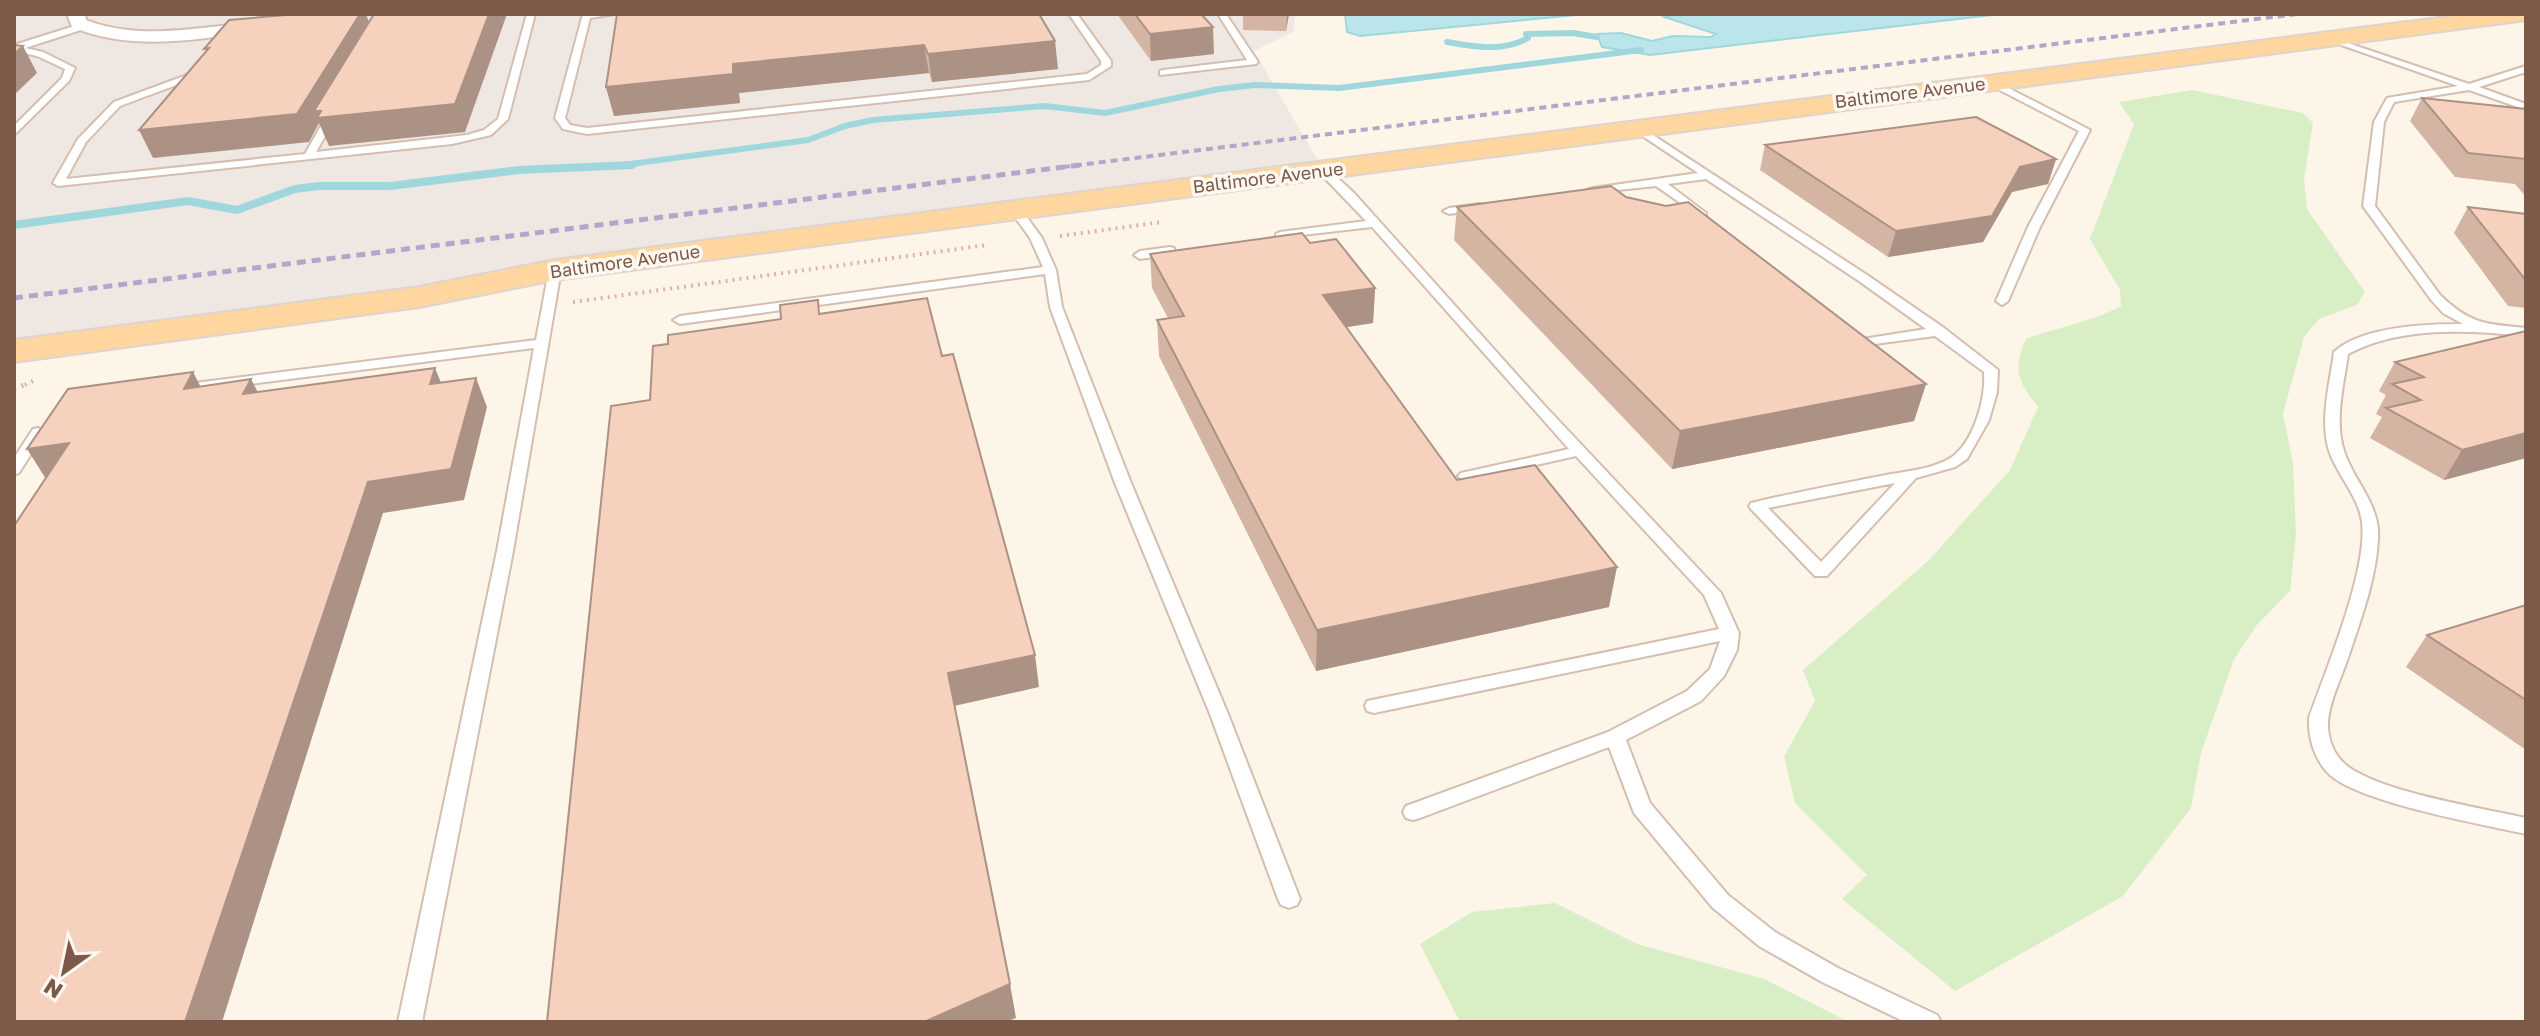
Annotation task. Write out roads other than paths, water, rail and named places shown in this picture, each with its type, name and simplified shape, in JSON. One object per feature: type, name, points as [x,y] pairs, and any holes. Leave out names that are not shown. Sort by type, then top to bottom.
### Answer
[{"type":"main road","name":"Baltimore Avenue","points":[[14,351],[419,297],[555,270],[2523,14]]},
{"type":"street","points":[[80,20],[100,32],[126,35],[216,36],[277,25]]},
{"type":"lane","points":[[207,67],[202,72],[117,104],[82,141],[58,183],[452,141],[485,134],[497,128],[503,119],[531,14]]},
{"type":"lane","points":[[611,14],[587,15],[560,118],[567,127],[587,131],[1089,77],[1106,66],[1106,61],[1073,14]]},
{"type":"lane","points":[[1163,73],[1253,62],[1222,14]]},
{"type":"lane","points":[[14,48],[80,20]]},
{"type":"lane","points":[[2333,39],[2526,107]]},
{"type":"lane","points":[[14,48],[70,68],[66,79],[14,132]]},
{"type":"lane","points":[[2476,327],[2448,310],[2436,298],[2369,206],[2379,122],[2390,100],[2466,88],[2526,69]]},
{"type":"lane","points":[[1993,83],[2085,130],[2034,227],[2002,301]]},
{"type":"lane","points":[[308,157],[341,100]]},
{"type":"lane","points":[[1639,129],[1939,331],[1991,370],[1994,381],[1990,402],[1965,452],[1957,461],[1911,475],[1757,506],[1821,572],[1911,475]]},
{"type":"lane","points":[[1324,171],[1712,593],[1730,633],[1728,650],[1718,672],[1694,696],[1615,737],[1413,812]]},
{"type":"lane","points":[[1584,192],[1709,175]]},
{"type":"lane","points":[[1658,182],[1717,227]]},
{"type":"lane","points":[[1449,211],[1494,205]]},
{"type":"lane","points":[[1016,210],[1036,238],[1050,270],[1056,307],[1123,483],[1219,714],[1289,899]]},
{"type":"lane","points":[[1265,238],[1374,223]]},
{"type":"lane","points":[[1140,255],[1187,249]]},
{"type":"lane","points":[[410,1022],[505,551],[555,270]]},
{"type":"lane","points":[[680,320],[1050,270]]},
{"type":"lane","points":[[2526,332],[2453,327],[2368,340],[2341,352],[2333,434],[2335,449],[2370,522],[2369,546],[2363,580],[2319,718],[2317,737],[2338,771],[2371,786],[2526,826]]},
{"type":"lane","points":[[1844,346],[1939,331]]},
{"type":"lane","points":[[160,391],[543,343]]},
{"type":"lane","points":[[14,470],[42,427],[52,420]]},
{"type":"lane","points":[[1466,476],[1580,451]]},
{"type":"lane","points":[[1374,706],[1730,633]]},
{"type":"lane","points":[[1615,737],[1641,807],[1720,901],[1767,939],[1830,975],[1929,1022]]},
{"type":"water","points":[[1345,14],[1587,14],[1360,36],[1347,32]]},
{"type":"water","points":[[1676,14],[2001,14],[1650,55],[1602,47],[1597,34],[1621,33],[1652,41],[1673,36],[1711,37],[1716,34],[1664,17]]},
{"type":"waterway","points":[[1447,42],[1488,47],[1518,42],[1528,38],[1526,34],[1573,33],[1597,37]]},
{"type":"waterway","points":[[618,166],[808,140],[845,126],[873,120],[1045,106],[1105,113],[1219,89],[1255,85],[1339,88],[1641,50]]},
{"type":"waterway","points":[[618,166],[632,165]]},
{"type":"waterway","points":[[14,225],[188,201],[237,210],[295,189],[319,186],[390,186],[519,170],[618,166]]},
{"type":"waterway","points":[[608,167],[618,166]]},
{"type":"railway","points":[[1063,167],[2297,14]]},
{"type":"railway","points":[[14,298],[1080,165]]}]
